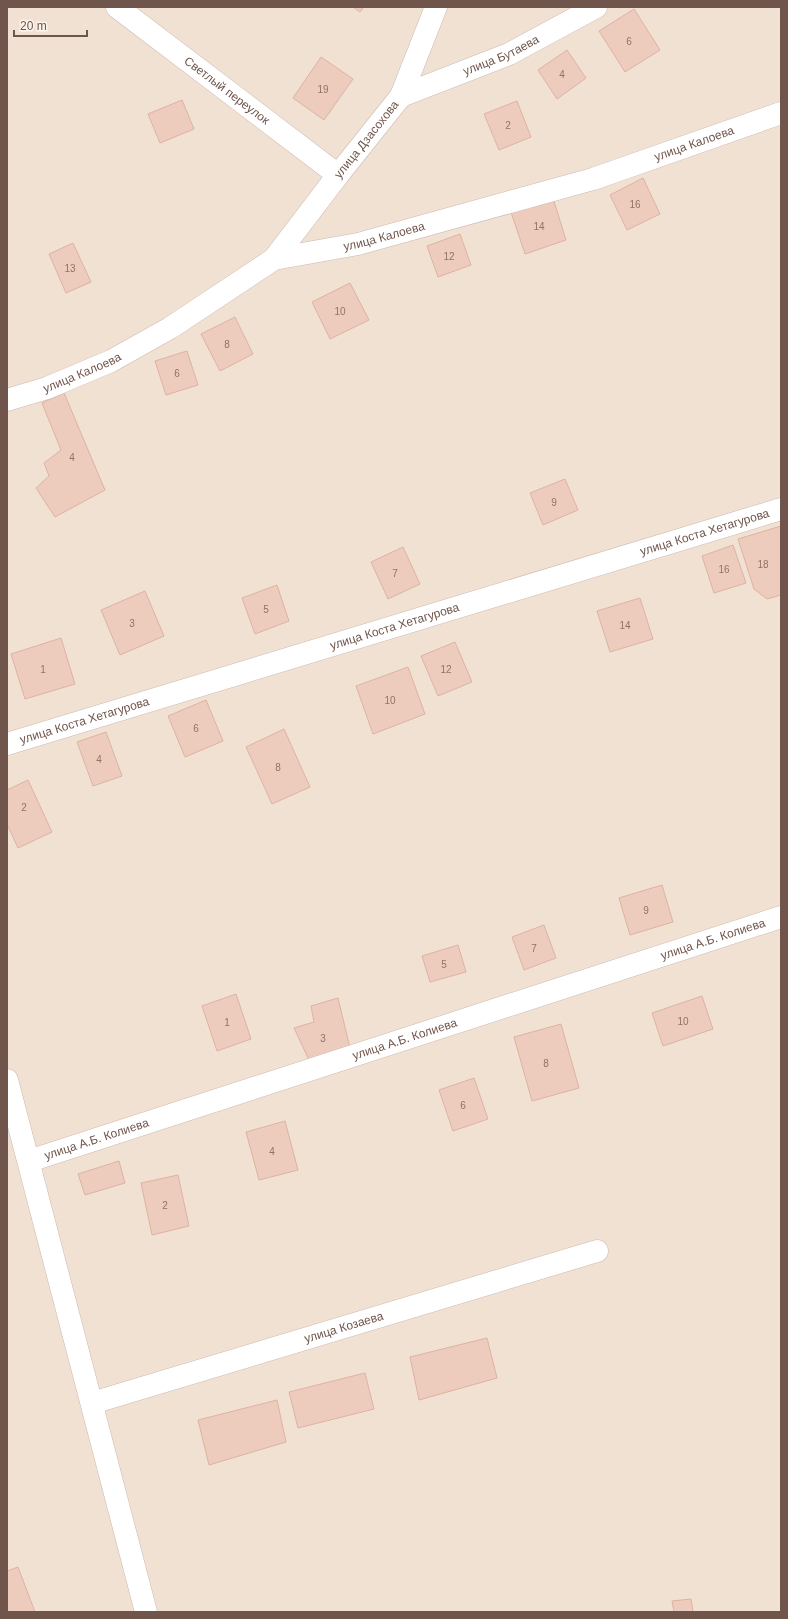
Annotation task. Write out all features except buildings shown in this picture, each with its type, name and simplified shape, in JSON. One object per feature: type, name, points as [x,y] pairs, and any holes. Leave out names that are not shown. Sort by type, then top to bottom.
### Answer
[{"type":"street","name":"Светлый переулок","points":[[117,7],[338,175]]},
{"type":"street","name":"улица Дзасохова","points":[[274,259],[401,96],[436,7]]},
{"type":"street","name":"улица Бутаева","points":[[401,96],[509,54],[596,7]]},
{"type":"street","name":"улица Калоева","points":[[7,400],[47,388],[111,361],[170,328],[274,259],[358,244],[593,179],[781,113]]},
{"type":"street","name":"улица Коста Хетагурова","points":[[7,744],[781,509]]},
{"type":"street","name":"улица А.Б. Колиева","points":[[29,1161],[781,917]]},
{"type":"street","points":[[7,1080],[146,1612]]},
{"type":"street","name":"улица Козаева","points":[[92,1403],[597,1251]]},
{"type":"shaded area","points":[[7,7],[781,7],[781,1612],[7,1612]]}]
